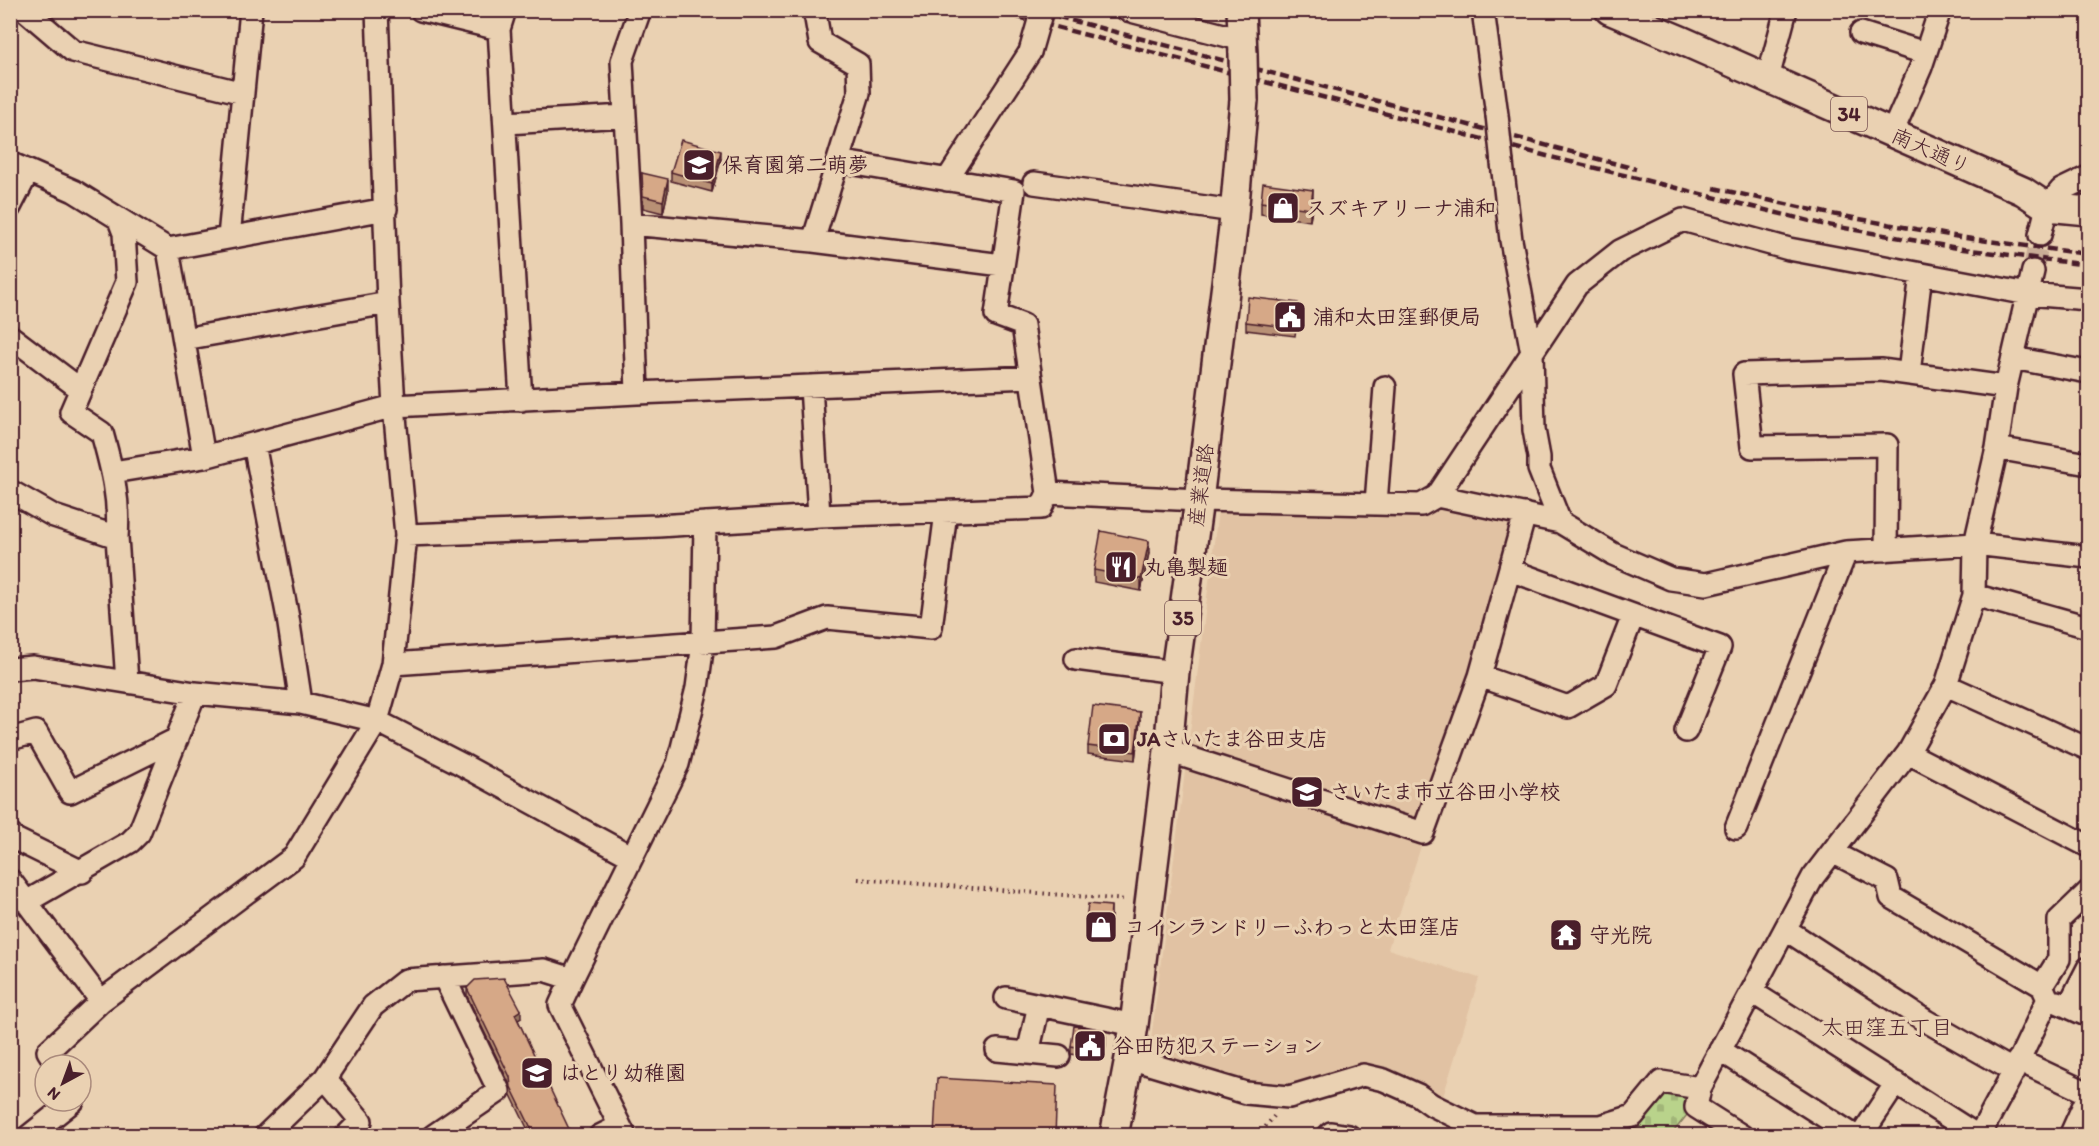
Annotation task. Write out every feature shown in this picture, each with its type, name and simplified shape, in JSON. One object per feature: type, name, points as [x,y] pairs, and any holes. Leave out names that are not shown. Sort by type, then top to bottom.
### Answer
[{"type":"main road","name":"産業道路","points":[[1114,1136],[1134,1025],[1168,751],[1175,672],[1199,500],[1234,211],[1245,100],[1241,10]]},
{"type":"main road","name":"南大通り","points":[[1610,10],[1641,17],[1768,78],[2023,191],[2047,207],[2088,211]]},
{"type":"street","points":[[25,10],[73,51],[243,93]]},
{"type":"street","points":[[229,237],[251,10]]},
{"type":"street","points":[[49,1053],[48,1051],[101,1001],[294,857],[377,721],[393,664],[406,535],[394,406],[388,303],[377,10]]},
{"type":"street","points":[[637,393],[622,61],[640,10]]},
{"type":"street","points":[[813,10],[820,42],[858,64],[859,93],[813,241]]},
{"type":"street","points":[[947,180],[1030,52],[1042,10]]},
{"type":"street","points":[[1127,10],[1243,47]]},
{"type":"street","points":[[1483,10],[1511,240],[1532,352],[1534,430],[1539,469],[1560,522]]},
{"type":"street","points":[[1768,78],[1786,10]]},
{"type":"street","points":[[1892,133],[1940,10]]},
{"type":"street","points":[[426,11],[502,20],[521,400]]},
{"type":"street","points":[[1861,33],[1925,53]]},
{"type":"street","points":[[506,123],[625,116]]},
{"type":"street","points":[[838,161],[1014,191],[996,315],[1023,325],[1044,500]]},
{"type":"street","points":[[10,207],[19,167],[74,191],[168,249],[386,209]]},
{"type":"street","points":[[2040,235],[2047,207],[2061,190],[2088,177]]},
{"type":"street","points":[[1034,183],[1234,211]]},
{"type":"street","points":[[119,220],[124,233],[127,282],[71,412],[102,433],[112,472],[119,513],[117,537],[127,682]]},
{"type":"street","points":[[406,535],[945,512],[1044,500],[1199,500],[1421,505],[1437,496],[1577,285],[1620,251],[1683,220],[1789,249],[2028,294],[2088,298]]},
{"type":"street","points":[[631,224],[813,241],[1002,265]]},
{"type":"street","points":[[168,249],[204,457]]},
{"type":"street","points":[[1732,1133],[1696,1107],[1700,1088],[1813,877],[1908,753],[1946,685],[1974,595],[1975,544],[1997,448],[2006,387],[2033,271]]},
{"type":"street","points":[[1909,373],[1921,274]]},
{"type":"street","points":[[184,339],[388,303]]},
{"type":"street","points":[[10,336],[80,388]]},
{"type":"street","points":[[2013,358],[2088,372]]},
{"type":"street","points":[[1886,550],[1887,445],[1752,447],[1744,374],[1881,370],[2006,387]]},
{"type":"street","points":[[112,472],[204,457],[394,406],[637,393],[1030,377]]},
{"type":"street","points":[[811,386],[819,516]]},
{"type":"street","points":[[1376,503],[1385,387]]},
{"type":"street","points":[[254,444],[288,618],[301,703]]},
{"type":"street","points":[[1997,448],[2088,464]]},
{"type":"street","points":[[10,492],[54,516],[117,537]]},
{"type":"street","points":[[1437,496],[1560,522],[1613,554],[1671,579],[1706,584],[1846,552],[1975,544],[2088,557]]},
{"type":"street","points":[[393,664],[776,637],[827,618],[931,628],[945,512]]},
{"type":"street","points":[[1168,751],[1423,833],[1480,676],[1525,514]]},
{"type":"street","points":[[600,1136],[622,1131],[560,1005],[678,764],[697,688],[703,643],[705,523]]},
{"type":"street","points":[[1736,828],[1846,552]]},
{"type":"street","points":[[1510,570],[1720,647],[1686,731]]},
{"type":"street","points":[[1974,595],[2088,627]]},
{"type":"street","points":[[1480,676],[1568,707],[1606,685],[1633,616]]},
{"type":"street","points":[[1076,659],[1175,672]]},
{"type":"street","points":[[10,669],[33,667],[195,693],[301,703],[377,721],[632,857]]},
{"type":"street","points":[[1946,685],[2088,750]]},
{"type":"street","points":[[26,902],[82,872],[130,842],[139,833],[195,693]]},
{"type":"street","points":[[10,739],[36,732],[70,792],[177,739]]},
{"type":"street","points":[[1908,753],[2088,846]]},
{"type":"street","points":[[10,834],[82,872]]},
{"type":"street","points":[[1832,852],[1887,880],[1891,897],[2068,1007],[2088,1014]]},
{"type":"street","points":[[10,880],[101,1001]]},
{"type":"street","points":[[1752,992],[1978,1136],[2016,1066],[2059,959],[2059,920],[2088,892]]},
{"type":"street","points":[[1785,930],[1926,1021],[2016,1066],[2088,1095],[2070,1136]]},
{"type":"street","points":[[2068,1007],[2088,968]]},
{"type":"street","points":[[265,1136],[325,1078],[373,1006],[406,981],[544,969],[572,979]]},
{"type":"street","points":[[433,1136],[499,1091],[444,977]]},
{"type":"street","points":[[1006,998],[1134,1025]]},
{"type":"street","points":[[1028,1053],[1039,1005]]},
{"type":"street","points":[[997,1050],[1059,1056]]},
{"type":"street","points":[[1720,1050],[1855,1136]]},
{"type":"street","points":[[1129,1058],[1246,1093],[1289,1097],[1364,1075],[1384,1080],[1418,1095],[1432,1105],[1474,1126],[1601,1126],[1633,1116],[1661,1082],[1700,1088]]},
{"type":"street","points":[[325,1078],[361,1121],[346,1136]]},
{"type":"street","points":[[1861,1136],[1896,1083]]},
{"type":"street","points":[[29,1136],[58,1113]]},
{"type":"street","points":[[1328,1136],[1331,1133],[1349,1136]]},
{"type":"path","points":[[858,879],[1149,902]]},
{"type":"shaded area","name":"さいたま市立谷田小学校","points":[[1219,503],[1438,505],[1504,518],[1514,525],[1423,840],[1388,949],[1479,978],[1442,1100],[1428,1089],[1367,1067],[1286,1087],[1243,1088],[1149,1056]]},
{"type":"green space","points":[[1665,1091],[1692,1096],[1687,1115],[1671,1135],[1504,1136],[1601,1132]]},
{"type":"building","points":[[681,140],[721,151],[712,184],[671,172]]},
{"type":"building","points":[[642,173],[668,179],[663,201],[643,196]]},
{"type":"building","points":[[1263,183],[1313,190],[1310,209],[1261,202]]},
{"type":"building","points":[[1248,297],[1298,303],[1295,328],[1246,322]]},
{"type":"building","name":"丸亀製麺","points":[[1101,531],[1149,541],[1141,579],[1094,570]]},
{"type":"building","points":[[1093,706],[1140,712],[1135,752],[1088,746]]},
{"type":"building","points":[[1088,904],[1111,906],[1109,933],[1085,930]]},
{"type":"building","points":[[504,978],[521,1010],[515,1014],[569,1129],[559,1136],[535,1136],[511,1087],[510,1077],[467,988],[475,980]]},
{"type":"building","points":[[1074,1026],[1096,1029],[1096,1035],[1106,1036],[1104,1051],[1071,1046]]},
{"type":"building","points":[[937,1078],[1057,1085],[1055,1136],[934,1136]]},
{"type":"tunnel","points":[[2033,271],[2040,235]]},
{"type":"railway","points":[[991,10],[1547,156],[1822,224],[1963,249],[2088,265]]},
{"type":"railway","points":[[1032,10],[1636,169]]},
{"type":"railway","points":[[1714,188],[1826,213],[1965,238],[2088,254]]},
{"type":"place","name":"保育園第二萌夢","points":[[699,165]]},
{"type":"place","name":"スズキアリーナ浦和","points":[[1283,208]]},
{"type":"place","name":"浦和太田窪郵便局","points":[[1290,317]]},
{"type":"place","name":"丸亀製麺","points":[[1121,567]]},
{"type":"place","name":"JAさいたま谷田支店","points":[[1114,739]]},
{"type":"place","name":"さいたま市立谷田小学校","points":[[1307,792]]},
{"type":"place","name":"コインランドリーふわっと太田窪店","points":[[1101,927]]},
{"type":"place","name":"守光院","points":[[1566,935]]},
{"type":"place","name":"谷田防犯ステーション","points":[[1090,1046]]},
{"type":"place","name":"はとり幼稚園","points":[[537,1073]]},
{"type":"district","name":"太田窪五丁目","points":[[1887,1027]]}]
